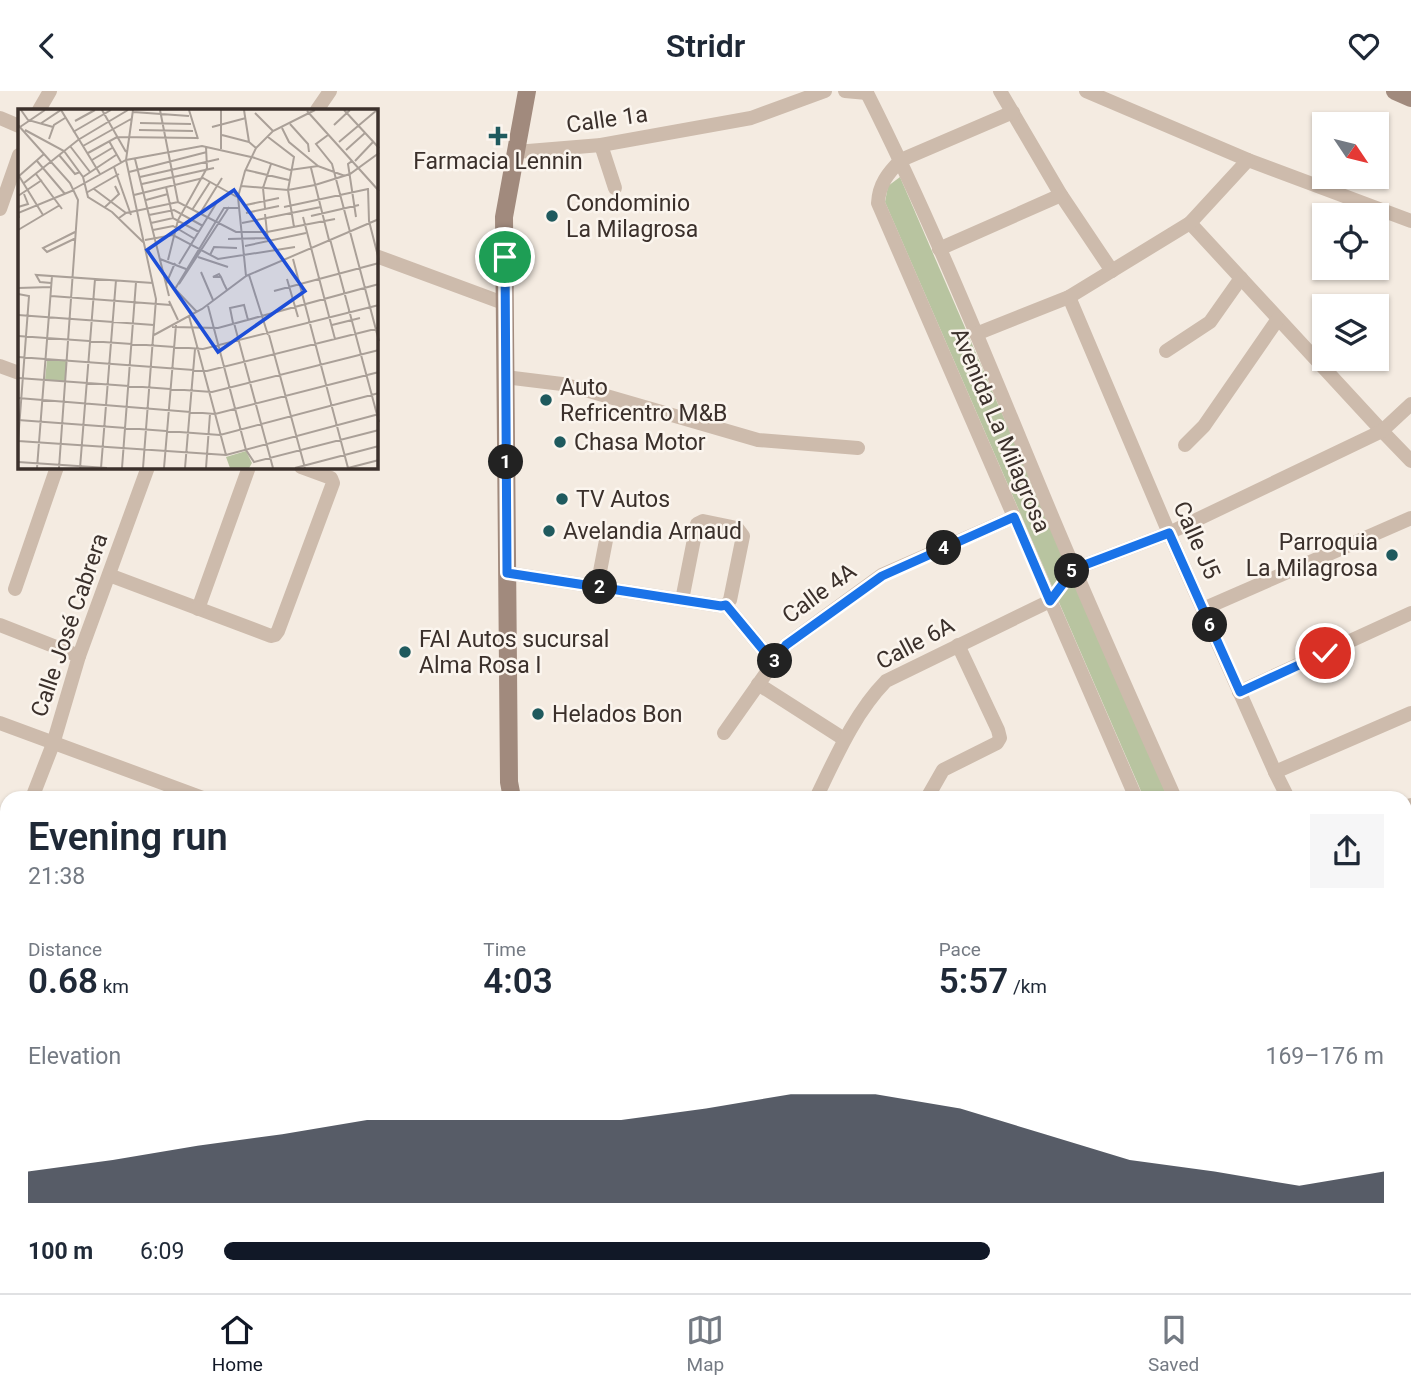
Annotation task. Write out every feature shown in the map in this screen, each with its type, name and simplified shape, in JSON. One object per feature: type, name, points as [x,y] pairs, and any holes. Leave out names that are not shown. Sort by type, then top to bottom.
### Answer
[{"type":"main road","points":[[511,791],[504,218],[527,91]]},
{"type":"main road","points":[[1395,91],[1411,98]]},
{"type":"street","points":[[40,109],[50,91]]},
{"type":"street","points":[[318,109],[330,91]]},
{"type":"street","name":"Calle 1a","points":[[516,152],[601,145],[751,118],[825,91]]},
{"type":"street","points":[[845,91],[867,92]]},
{"type":"street","points":[[1000,91],[1061,195],[1112,271]]},
{"type":"street","points":[[1086,91],[1248,159],[1411,221]]},
{"type":"street","name":"Avenida La Milagrosa","points":[[867,92],[901,160],[1074,569],[1172,791]]},
{"type":"street","points":[[901,160],[1013,112]]},
{"type":"street","points":[[0,118],[18,126]]},
{"type":"street","points":[[601,145],[615,188]]},
{"type":"street","points":[[0,209],[18,158]]},
{"type":"street","points":[[976,334],[1069,297],[1190,223],[1248,159]]},
{"type":"street","name":"Avenida La Milagrosa","points":[[901,160],[881,184],[878,204],[1133,791]]},
{"type":"street","points":[[939,249],[1061,195]]},
{"type":"street","points":[[1190,223],[1411,461]]},
{"type":"street","points":[[378,257],[506,304]]},
{"type":"street","points":[[1166,351],[1210,322],[1241,278]]},
{"type":"street","name":"Calle J5","points":[[1069,297],[1169,533],[1284,791]]},
{"type":"street","points":[[1185,445],[1204,426],[1278,319]]},
{"type":"street","points":[[0,366],[18,373]]},
{"type":"street","points":[[505,377],[573,387],[758,440],[858,448]]},
{"type":"street","points":[[1074,569],[1169,533],[1382,432],[1411,404]]},
{"type":"street","points":[[15,589],[56,469]]},
{"type":"street","name":"Calle José Cabrera","points":[[36,791],[53,744],[79,656],[147,469]]},
{"type":"street","points":[[198,609],[248,469]]},
{"type":"street","points":[[109,575],[271,636],[275,635],[333,481],[306,469]]},
{"type":"street","name":"Calle 4A","points":[[724,733],[786,645],[882,576],[1014,517]]},
{"type":"street","points":[[1203,609],[1411,518]]},
{"type":"street","points":[[507,573],[597,587],[721,606],[730,600],[743,536],[737,528],[703,521],[697,524],[682,600]]},
{"type":"street","points":[[597,587],[607,535]]},
{"type":"street","name":"Calle 6A","points":[[819,791],[844,739],[871,696],[886,681],[1050,601],[1074,569]]},
{"type":"street","points":[[726,605],[774,663]]},
{"type":"street","points":[[1240,692],[1411,613]]},
{"type":"street","points":[[0,625],[79,656]]},
{"type":"street","points":[[931,791],[943,770],[997,743],[1000,738],[958,645]]},
{"type":"street","points":[[758,684],[844,739]]},
{"type":"street","points":[[1275,772],[1411,713]]},
{"type":"street","points":[[0,723],[184,791]]},
{"type":"green space","points":[[900,177],[1165,791],[1141,791],[885,202],[888,186]]},
{"type":"place","name":"Farmacia Lennin","points":[[498,136]]},
{"type":"place","name":"Condominio La Milagrosa","points":[[552,216]]},
{"type":"place","name":"Auto Refricentro M&B","points":[[546,400]]},
{"type":"place","name":"Chasa Motor","points":[[560,442]]},
{"type":"place","name":"TV Autos","points":[[562,499]]},
{"type":"place","name":"Avelandia Arnaud","points":[[549,531]]},
{"type":"place","name":"Parroquia La Milagrosa","points":[[1392,555]]},
{"type":"place","name":"FAI Autos sucursal Alma Rosa I","points":[[405,652]]},
{"type":"place","name":"Helados Bon","points":[[538,714]]},
{"type":"route","points":[[505,257],[507,573],[726,605],[774,663],[786,645],[882,576],[1014,517],[1050,601],[1074,569],[1169,533],[1240,692],[1325,653]]}]
